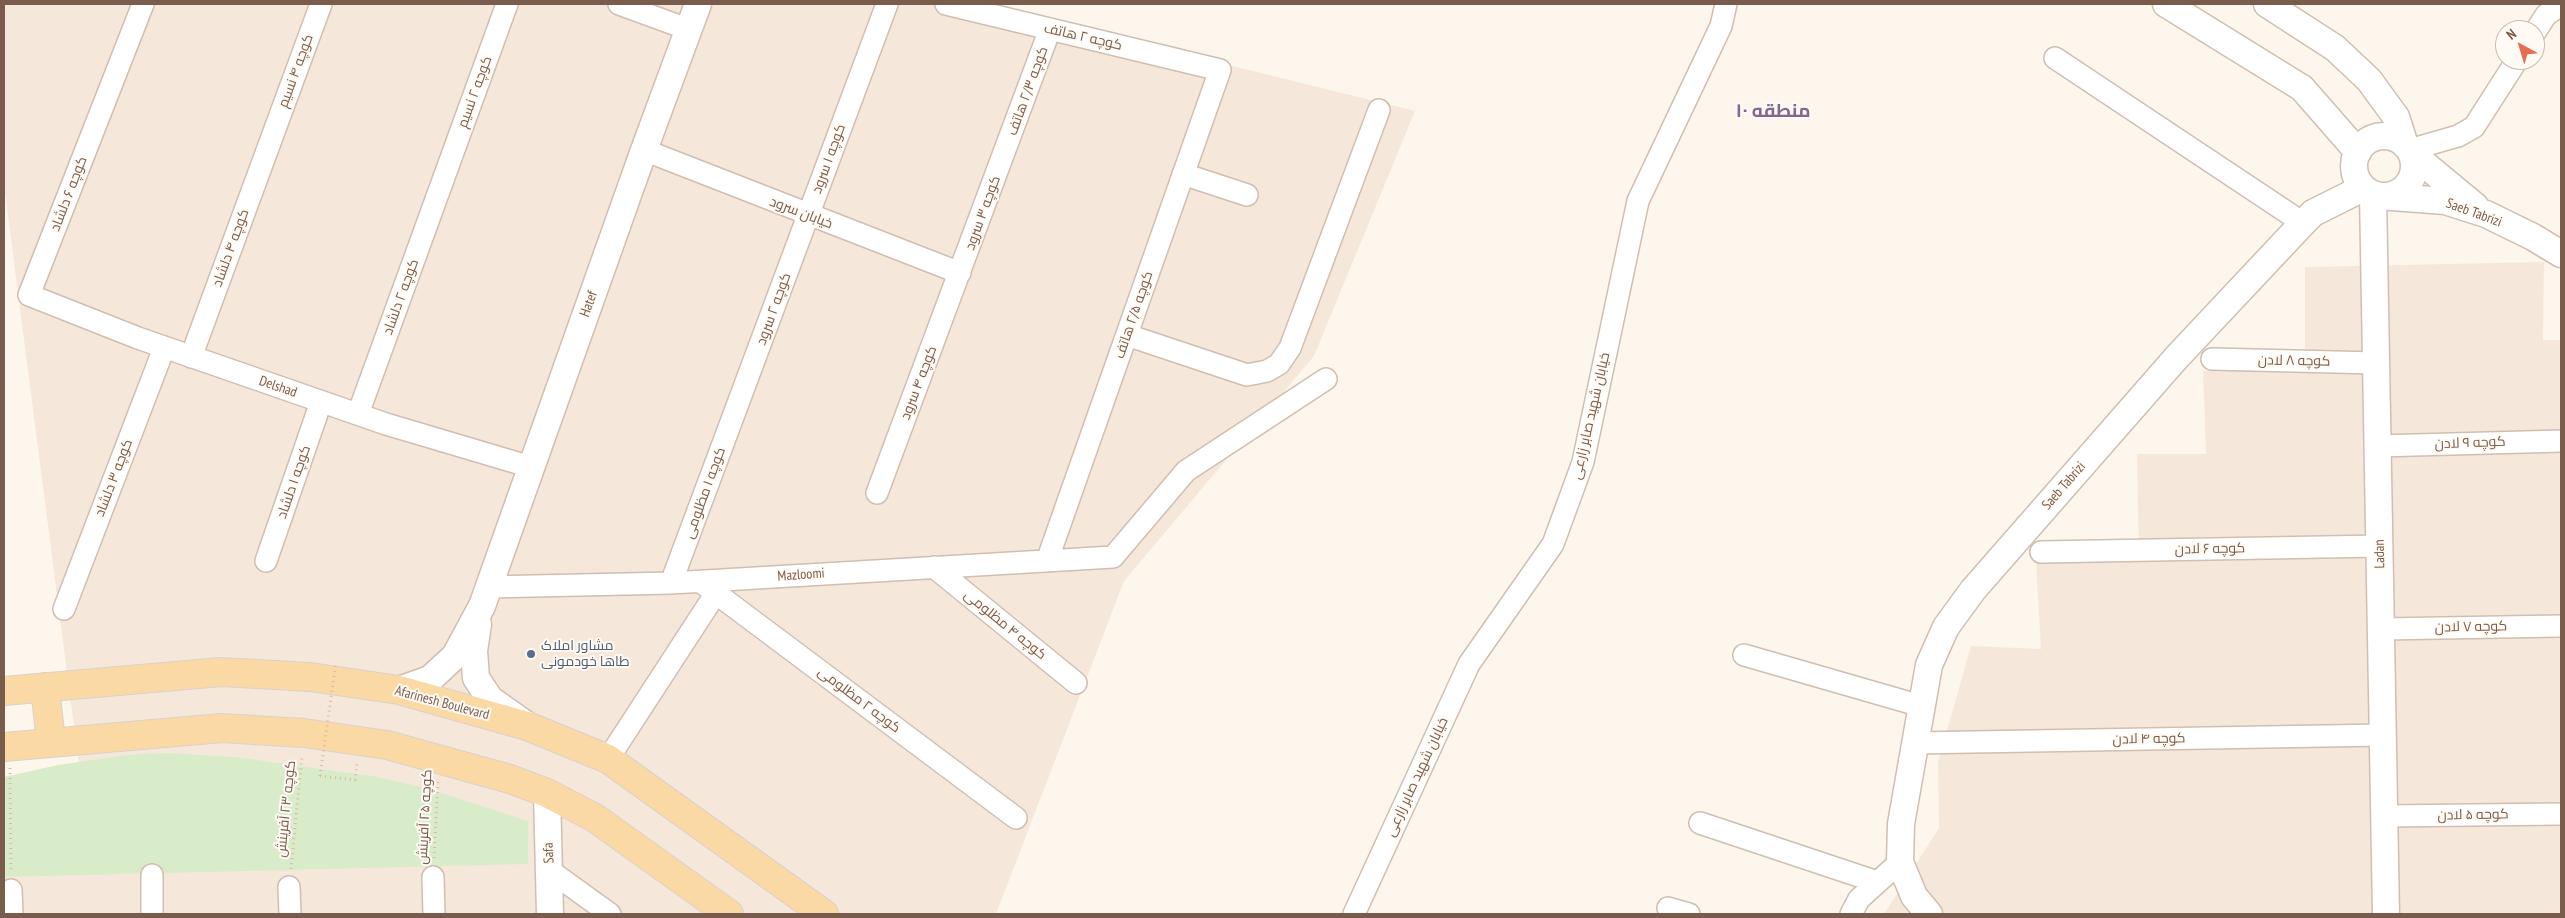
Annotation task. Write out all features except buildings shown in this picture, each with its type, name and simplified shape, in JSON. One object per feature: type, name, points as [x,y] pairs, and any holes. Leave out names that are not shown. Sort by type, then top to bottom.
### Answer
[{"type":"main road","name":"Afarinesh Boulevard","points":[[4,691],[221,672],[310,677],[399,690],[527,726],[608,759],[824,914]]},
{"type":"main road","points":[[45,686],[51,742]]},
{"type":"main road","points":[[7,747],[222,728],[304,733],[387,745],[510,779],[547,793],[595,818],[729,914]]},
{"type":"street","name":"کوچه ۶ دلشاد","points":[[29,295],[143,4]]},
{"type":"street","name":"کوچه ۴ نسیم","points":[[271,139],[321,4]]},
{"type":"street","name":"کوچه ۲ نسیم","points":[[443,180],[507,4]]},
{"type":"street","points":[[619,4],[690,30]]},
{"type":"street","name":"Hatef","points":[[399,690],[430,679],[455,656],[485,597],[698,4]]},
{"type":"street","name":"کوچه ۱ سرود","points":[[808,216],[887,4]]},
{"type":"street","name":"کوچه ۲ هاتف","points":[[946,4],[1220,70]]},
{"type":"street","name":"خیابان شهید صابر زارعی","points":[[1354,914],[1469,664],[1553,544],[1583,462],[1638,201],[1721,26],[1726,4]]},
{"type":"street","points":[[2166,4],[2302,88],[2357,157],[2357,179],[2372,192],[2397,193],[2411,180],[2414,163],[2396,117],[2369,80],[2335,48],[2267,4]]},
{"type":"street","points":[[2543,20],[2546,15],[2560,5]]},
{"type":"street","name":"کوچه ۲/۳ هاتف","points":[[1005,152],[1050,29]]},
{"type":"street","points":[[2055,58],[2308,218],[2367,142],[2376,137],[2387,136],[2409,149],[2486,214]]},
{"type":"street","name":"کوچه ۲/۵ هاتف","points":[[1047,561],[1220,70]]},
{"type":"street","points":[[2409,149],[2458,136],[2474,127],[2511,70]]},
{"type":"street","points":[[1127,334],[1247,375],[1267,372],[1279,364],[1290,348],[1378,110]]},
{"type":"street","name":"کوچه ۴ دلشاد","points":[[191,356],[271,139]]},
{"type":"street","name":"خیابان سرود","points":[[644,150],[808,216],[960,273]]},
{"type":"street","name":"کوچه ۳ سرود","points":[[960,273],[1005,152]]},
{"type":"street","points":[[1183,174],[1247,195]]},
{"type":"street","name":"کوچه ۲ دلشاد","points":[[358,414],[443,180]]},
{"type":"street","name":"Saeb Tabrizi","points":[[1900,862],[1901,824],[1921,706],[1929,666],[1946,627],[1973,590],[2177,357],[2308,218],[2372,192],[2445,201],[2486,214],[2533,237],[2561,254]]},
{"type":"street","name":"Ladan","points":[[2372,192],[2386,914]]},
{"type":"street","name":"کوچه ۲ سرود","points":[[739,402],[808,216]]},
{"type":"street","name":"کوچه ۴ سرود","points":[[877,493],[960,273]]},
{"type":"street","name":"Delshad","points":[[29,295],[164,348],[321,402],[531,467]]},
{"type":"street","name":"کوچه ۳ دلشاد","points":[[64,609],[164,348]]},
{"type":"street","name":"کوچه ۸ لادن","points":[[2212,359],[2376,363]]},
{"type":"street","name":"Mazloomi","points":[[485,597],[671,583],[708,587],[934,568],[1113,556],[1186,472],[1326,379]]},
{"type":"street","name":"کوچه ۱ دلشاد","points":[[266,562],[321,402]]},
{"type":"street","name":"کوچه ۱ مظلومی","points":[[671,583],[739,402]]},
{"type":"street","name":"کوچه ۹ لادن","points":[[2378,446],[2561,441]]},
{"type":"street","name":"کوچه ۶ لادن","points":[[2041,552],[2380,546]]},
{"type":"street","name":"کوچه ۴ مظلومی","points":[[934,568],[1076,682]]},
{"type":"street","points":[[608,759],[708,587]]},
{"type":"street","name":"کوچه ۲ مظلومی","points":[[708,587],[1016,818]]},
{"type":"street","name":"Hatef","points":[[485,597],[474,651],[476,678],[490,699],[527,726]]},
{"type":"street","name":"کوچه ۷ لادن","points":[[2381,629],[2561,626]]},
{"type":"street","points":[[1744,655],[1921,706]]},
{"type":"street","name":"کوچه ۴ لادن","points":[[1914,743],[2383,735]]},
{"type":"street","name":"Safa","points":[[547,793],[550,914]]},
{"type":"street","name":"کوچه ۵ لادن","points":[[2385,816],[2561,814]]},
{"type":"street","points":[[1700,823],[1877,882]]},
{"type":"street","points":[[1851,914],[1859,899],[1900,862],[1914,896],[1929,914]]},
{"type":"street","points":[[549,870],[610,914]]},
{"type":"street","points":[[152,875],[152,914]]},
{"type":"street","points":[[432,877],[434,914]]},
{"type":"street","points":[[289,887],[290,914]]},
{"type":"street","points":[[11,890],[12,914]]},
{"type":"street","points":[[1668,908],[1689,914]]},
{"type":"path","points":[[336,662],[320,776],[355,780]]},
{"type":"path","name":"کوچه ۲۳ آفرینش","points":[[289,887],[304,733]]},
{"type":"path","points":[[7,747],[11,890]]},
{"type":"path","name":"کوچه ۲۵ آفرینش","points":[[432,877],[439,759]]},
{"type":"shaded area","points":[[4,4],[982,4],[1415,111],[1314,356],[1124,581],[996,914],[4,914],[4,866],[92,866],[4,185]]},
{"type":"shaded area","points":[[2544,262],[2543,340],[2561,340],[2561,914],[1884,914],[1939,828],[1938,762],[1971,646],[2041,649],[2036,562],[2139,559],[2137,454],[2206,454],[2203,371],[2305,371],[2305,267]]},
{"type":"green space","points":[[165,753],[236,757],[378,777],[429,789],[528,821],[528,864],[4,877],[4,777],[58,765],[127,755]]},
{"type":"place","name":"مشاور املاک طاها خودمونی","points":[[531,654]]},
{"type":"district","name":"منطقه ۱۰","points":[[1773,112]]}]
